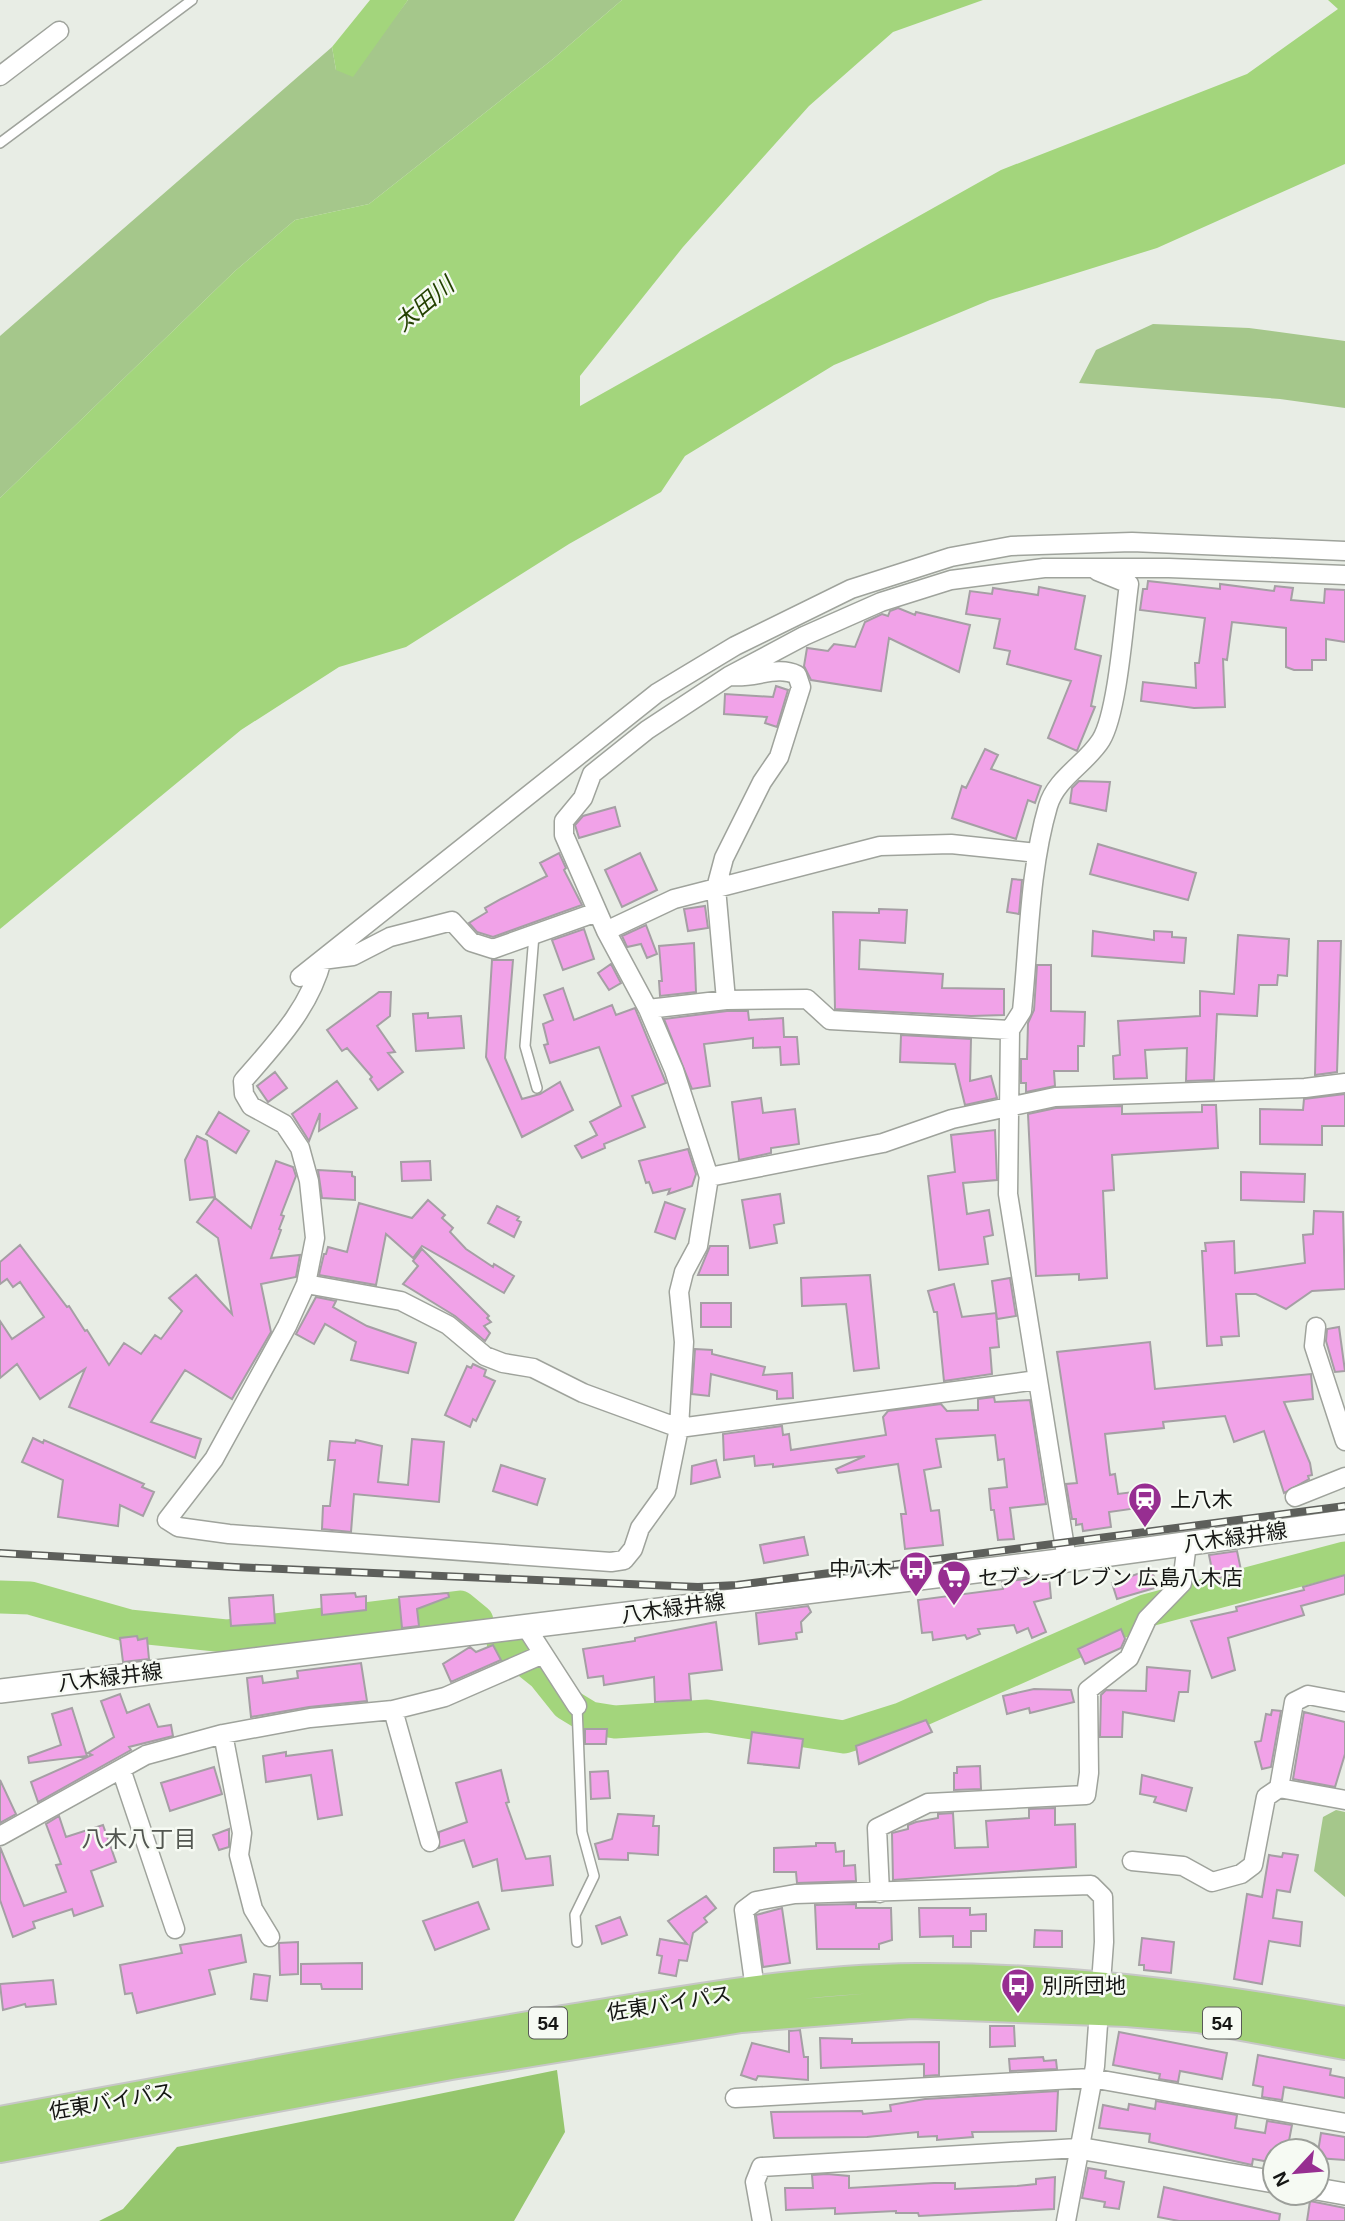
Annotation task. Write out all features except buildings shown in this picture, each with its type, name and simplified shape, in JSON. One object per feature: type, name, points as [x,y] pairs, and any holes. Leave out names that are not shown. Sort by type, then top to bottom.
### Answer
[{"type":"highway","name":"佐東バイパス","points":[[0,2121],[445,2040],[755,1989],[916,1978],[1100,1997],[1345,2045]]},
{"type":"highway","name":"佐東バイパス","points":[[0,2148],[451,2065],[741,2018],[911,2004],[1100,1997],[1217,1998],[1345,2021]]},
{"type":"main road","name":"八木緑井線","points":[[0,1690],[1067,1560],[1345,1522]]},
{"type":"street","points":[[0,76],[59,31]]},
{"type":"street","points":[[300,977],[657,693],[735,646],[851,589],[951,557],[1011,546],[1132,542],[1345,551]]},
{"type":"street","points":[[1011,546],[1030,559],[1075,561],[1129,584],[1110,719],[1100,741],[1062,781],[1049,803],[1037,853],[1022,1011],[1010,1030],[1009,1194],[1067,1560]]},
{"type":"street","points":[[322,960],[316,985],[285,1032],[243,1081],[244,1094],[251,1106],[284,1124],[300,1149],[309,1181],[315,1238],[306,1284],[214,1459],[167,1520],[178,1527],[313,1541],[611,1562],[624,1560],[633,1549],[640,1528],[666,1492],[679,1428],[684,1342],[679,1292],[684,1272],[698,1246],[709,1177],[674,1070],[648,1009],[597,912],[564,835],[564,821],[583,798],[592,775],[647,730],[729,676],[804,636],[881,602],[951,580],[1044,568],[1089,567],[1345,575]]},
{"type":"street","points":[[726,1000],[716,888],[724,858],[762,782],[779,757],[801,687],[797,675],[786,669],[746,678],[729,676]]},
{"type":"street","points":[[606,931],[674,900],[880,846],[951,844],[1037,853]]},
{"type":"street","points":[[322,960],[353,956],[390,937],[452,921],[471,942],[493,949],[597,912]]},
{"type":"street","points":[[648,1009],[726,1000],[807,999],[830,1020],[1010,1030]]},
{"type":"street","points":[[709,1177],[883,1143],[952,1119],[1009,1104],[1055,1097],[1305,1088],[1345,1083]]},
{"type":"street","points":[[306,1284],[401,1301],[448,1325],[485,1356],[503,1363],[533,1368],[583,1393],[679,1428],[1037,1380]]},
{"type":"street","points":[[1316,1327],[1314,1346],[1345,1440]]},
{"type":"street","points":[[1295,1497],[1345,1477]]},
{"type":"street","points":[[880,1893],[877,1828],[928,1803],[1086,1795],[1090,1773],[1088,1690],[1129,1658],[1146,1619],[1182,1583],[1187,1543]]},
{"type":"street","points":[[526,1627],[534,1659],[576,1712]]},
{"type":"street","points":[[0,1836],[146,1755],[223,1734],[310,1718],[393,1710],[445,1697],[534,1659]]},
{"type":"street","points":[[1279,1788],[1294,1702],[1308,1695],[1345,1702]]},
{"type":"street","points":[[393,1710],[430,1842]]},
{"type":"street","points":[[223,1734],[242,1833],[239,1855],[253,1909],[270,1937]]},
{"type":"street","points":[[121,1769],[175,1928]]},
{"type":"street","points":[[1132,1861],[1183,1866],[1212,1882],[1241,1874],[1253,1865],[1266,1797],[1279,1788],[1345,1800]]},
{"type":"street","points":[[755,1989],[744,1910],[756,1901],[795,1894],[1091,1885],[1103,1897],[1100,1997],[1091,2078],[1066,2221]]},
{"type":"street","points":[[735,2098],[1091,2078],[1345,2123]]},
{"type":"street","points":[[762,2221],[755,2182],[761,2167],[1078,2148],[1261,2180]]},
{"type":"lane","points":[[0,143],[192,0]]},
{"type":"lane","points":[[534,934],[525,1046],[537,1088]]},
{"type":"lane","points":[[576,1712],[582,1832],[594,1875],[575,1915],[577,1942]]},
{"type":"shaded area","points":[[408,0],[622,0],[553,59],[369,204],[295,220],[235,271],[0,498],[0,336],[332,47],[336,70],[389,25]]},
{"type":"shaded area","points":[[1153,324],[1249,328],[1345,341],[1345,408],[1280,399],[1079,383],[1096,350]]},
{"type":"shaded area","points":[[1336,1810],[1345,1812],[1345,1897],[1314,1871],[1323,1817]]},
{"type":"shaded area","points":[[557,2070],[565,2132],[514,2221],[99,2221],[123,2209],[177,2147]]},
{"type":"water","points":[[370,0],[408,0],[353,77],[336,70],[332,47]]},
{"type":"water","name":"太田川","points":[[622,0],[983,0],[893,32],[809,106],[683,247],[580,376],[580,406],[1001,170],[1247,74],[1338,9],[1328,0],[1345,0],[1345,164],[1157,248],[990,300],[834,365],[685,456],[661,492],[569,544],[406,647],[339,667],[241,730],[0,929],[0,498],[235,271],[295,220],[369,204],[553,59]]},
{"type":"waterway","points":[[503,1642],[543,1674],[567,1704],[590,1718],[615,1722],[707,1716],[844,1737],[901,1719],[1145,1611],[1345,1558]]},
{"type":"waterway","points":[[0,1597],[30,1598],[129,1626],[226,1636],[460,1607],[477,1621]]},
{"type":"railway","points":[[0,1553],[235,1567],[698,1587],[737,1585],[1345,1506]]},
{"type":"place","name":"上八木","points":[[1145,1529]]},
{"type":"place","name":"中八木","points":[[916,1598]]},
{"type":"place","name":"セブン-イレブン 広島八木店","points":[[954,1607]]},
{"type":"place","name":"別所団地","points":[[1018,2015]]},
{"type":"district","name":"八木八丁目","points":[[139,1839]]}]
